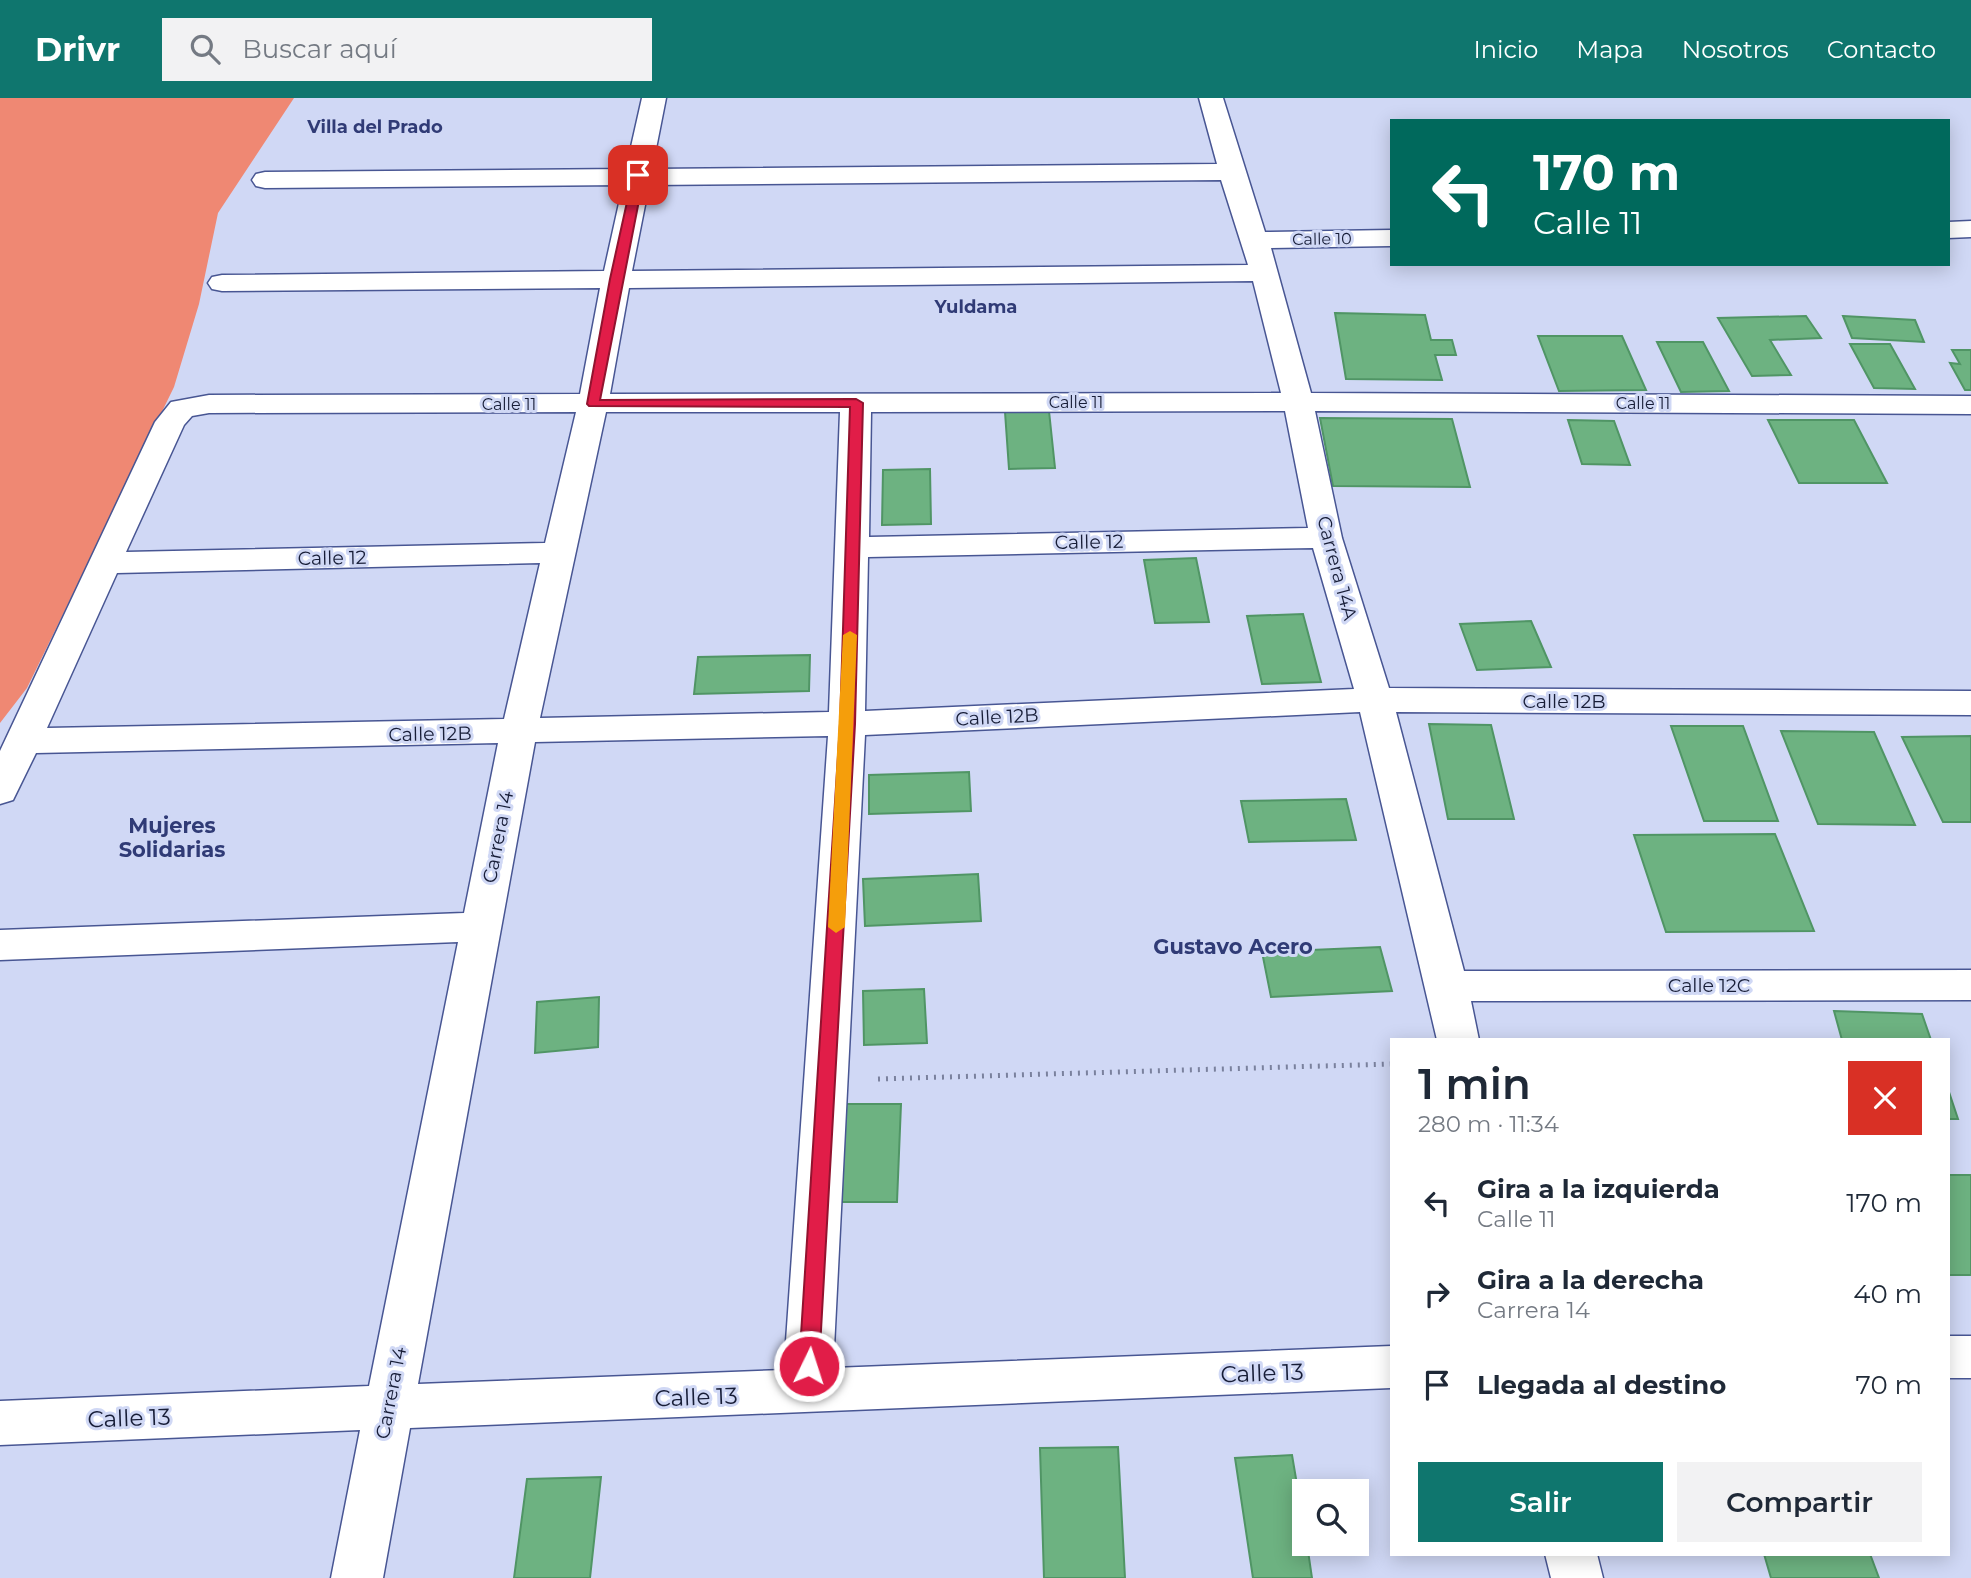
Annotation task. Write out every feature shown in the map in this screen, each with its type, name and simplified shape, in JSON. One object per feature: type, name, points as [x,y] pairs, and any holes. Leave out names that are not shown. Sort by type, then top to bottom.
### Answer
[{"type":"street","name":"Carrera 14","points":[[357,1578],[480,926],[519,732],[593,404],[654,98]]},
{"type":"street","name":"Carrera 14A","points":[[1211,98],[1265,273],[1298,402],[1326,538],[1375,700],[1458,1038]]},
{"type":"street","points":[[265,180],[1232,172]]},
{"type":"street","points":[[1950,230],[1971,229]]},
{"type":"street","name":"Calle 10","points":[[1253,240],[1390,238]]},
{"type":"street","points":[[222,283],[1265,273]]},
{"type":"street","points":[[807,1392],[828,1081],[847,724],[856,403]]},
{"type":"street","name":"Calle 11","points":[[105,563],[170,422],[182,408],[209,404],[1971,404]]},
{"type":"street","name":"Calle 12","points":[[852,547],[1326,538]]},
{"type":"street","name":"Calle 12","points":[[105,563],[559,553]]},
{"type":"street","points":[[0,791],[105,563]]},
{"type":"street","name":"Calle 12B","points":[[23,741],[847,724],[1375,700],[1971,703]]},
{"type":"street","points":[[0,945],[480,926]]},
{"type":"street","name":"Calle 12C","points":[[1447,986],[1971,985]]},
{"type":"street","points":[[1950,1357],[1971,1357]]},
{"type":"street","name":"Calle 13","points":[[0,1423],[1390,1367]]},
{"type":"street","points":[[1572,1556],[1577,1578]]},
{"type":"path","points":[[828,1081],[1390,1064]]},
{"type":"shaded area","points":[[0,98],[294,98],[218,213],[199,304],[174,387],[27,688],[0,723]]},
{"type":"building","points":[[1335,313],[1425,315],[1431,340],[1452,340],[1456,355],[1435,355],[1442,380],[1346,379]]},
{"type":"building","points":[[1806,316],[1821,338],[1770,340],[1791,375],[1752,376],[1718,318]]},
{"type":"building","points":[[1843,316],[1915,320],[1924,342],[1852,338]]},
{"type":"building","points":[[1538,336],[1622,336],[1646,390],[1559,391]]},
{"type":"building","points":[[1657,342],[1703,342],[1729,391],[1681,392]]},
{"type":"building","points":[[1850,344],[1890,344],[1915,389],[1874,388]]},
{"type":"building","points":[[1952,350],[1971,350],[1971,390],[1965,390],[1950,363],[1960,364]]},
{"type":"building","points":[[1049,411],[1055,468],[1009,469],[1005,412]]},
{"type":"building","points":[[1320,418],[1452,419],[1470,487],[1333,486]]},
{"type":"building","points":[[1568,420],[1614,421],[1630,465],[1582,464]]},
{"type":"building","points":[[1768,420],[1854,420],[1887,483],[1799,483]]},
{"type":"building","points":[[930,469],[931,524],[882,525],[883,470]]},
{"type":"building","points":[[1196,558],[1209,622],[1155,623],[1144,560]]},
{"type":"building","points":[[1303,614],[1321,682],[1262,684],[1247,616]]},
{"type":"building","points":[[1531,621],[1551,667],[1477,670],[1460,624]]},
{"type":"building","points":[[810,655],[809,691],[694,694],[698,657]]},
{"type":"building","points":[[1429,724],[1491,725],[1514,819],[1448,819]]},
{"type":"building","points":[[1671,726],[1743,726],[1778,821],[1704,821]]},
{"type":"building","points":[[1781,731],[1874,732],[1915,825],[1818,824]]},
{"type":"building","points":[[1971,736],[1971,822],[1943,822],[1902,737]]},
{"type":"building","points":[[969,772],[971,811],[869,814],[869,775]]},
{"type":"building","points":[[1346,799],[1356,840],[1249,842],[1241,801]]},
{"type":"building","points":[[1775,834],[1814,931],[1666,932],[1634,835]]},
{"type":"building","points":[[978,874],[981,921],[865,926],[863,879]]},
{"type":"building","points":[[1380,947],[1392,991],[1271,997],[1262,952]]},
{"type":"building","points":[[924,989],[927,1043],[864,1045],[863,991]]},
{"type":"building","points":[[599,997],[598,1047],[535,1053],[537,1002]]},
{"type":"building","points":[[1834,1011],[1922,1014],[1930,1038],[1841,1038]]},
{"type":"building","points":[[1950,1095],[1958,1119],[1950,1119]]},
{"type":"building","points":[[839,1104],[901,1104],[897,1202],[833,1202]]},
{"type":"building","points":[[1950,1175],[1971,1175],[1971,1275],[1950,1275]]},
{"type":"building","points":[[1118,1447],[1125,1578],[1044,1578],[1040,1448]]},
{"type":"building","points":[[1292,1455],[1296,1479],[1292,1479],[1292,1556],[1309,1556],[1312,1578],[1253,1578],[1235,1458]]},
{"type":"building","points":[[601,1477],[590,1578],[514,1578],[527,1479]]},
{"type":"building","points":[[1765,1556],[1871,1556],[1879,1578],[1771,1578]]},
{"type":"slow traffic","points":[[836,927],[850,635]]},
{"type":"district","name":"Villa del Prado","points":[[375,127]]},
{"type":"district","name":"Yuldama","points":[[976,307]]},
{"type":"district","name":"Mujeres Solidarias","points":[[172,837]]},
{"type":"district","name":"Gustavo Acero","points":[[1233,946]]},
{"type":"route","points":[[638,175],[593,404],[856,403],[847,724],[828,1081],[809,1366]]}]
